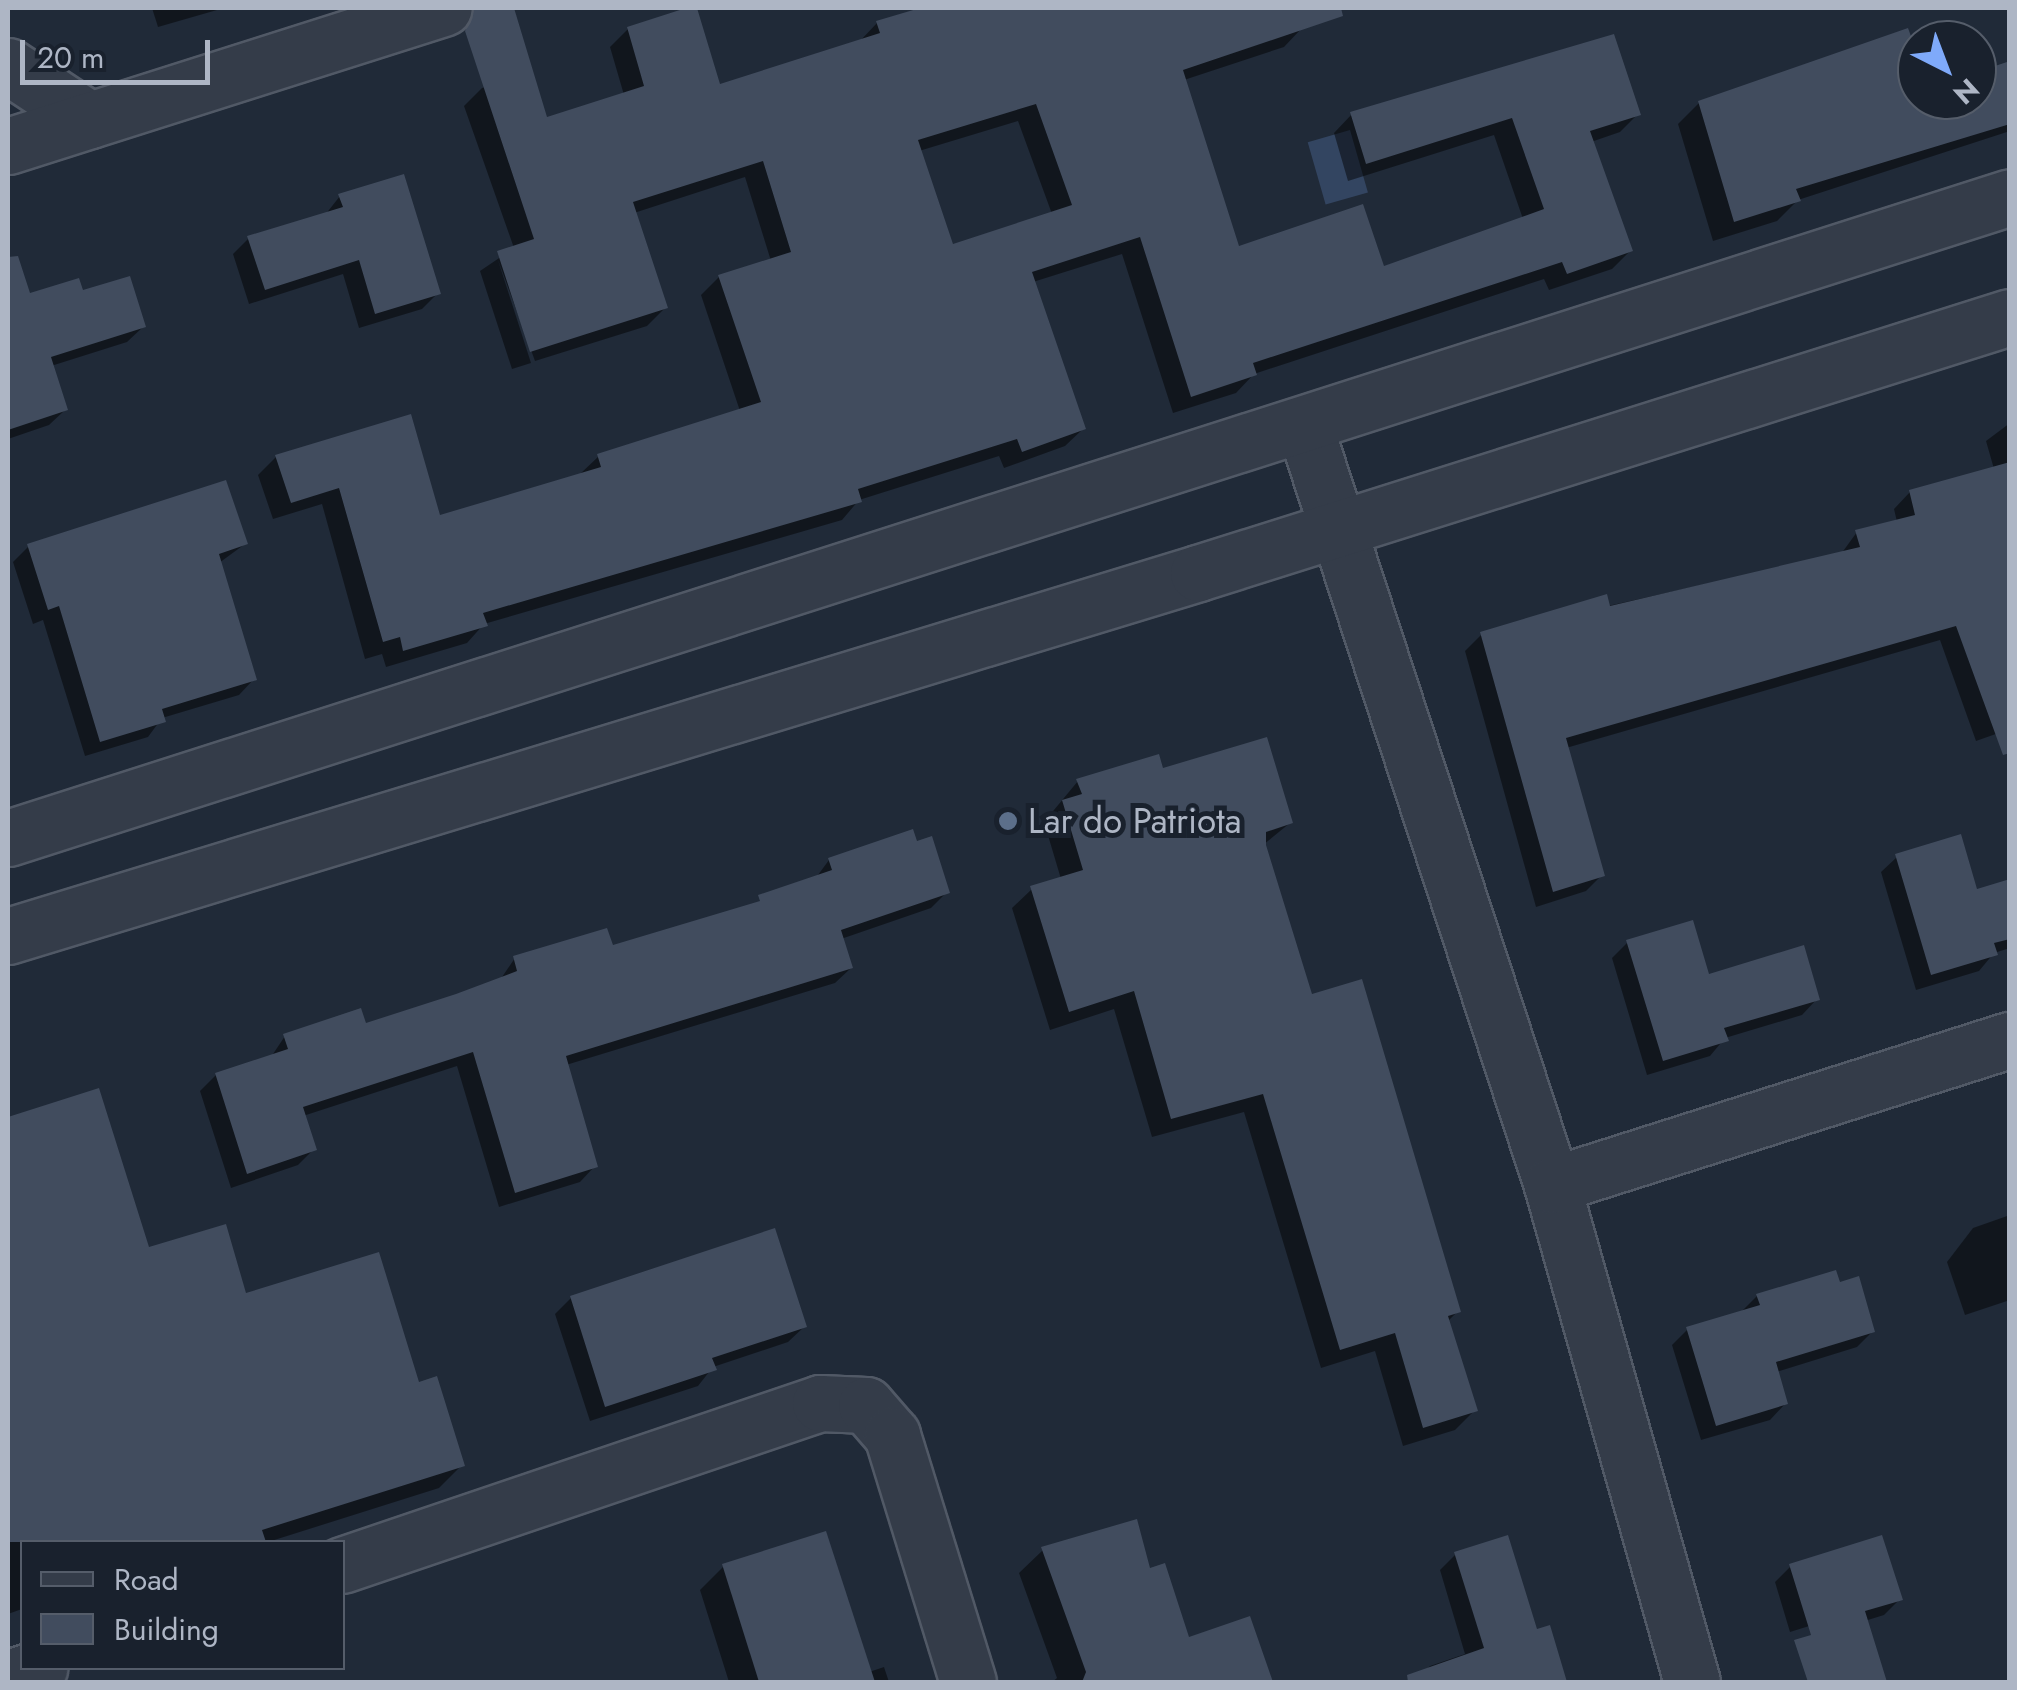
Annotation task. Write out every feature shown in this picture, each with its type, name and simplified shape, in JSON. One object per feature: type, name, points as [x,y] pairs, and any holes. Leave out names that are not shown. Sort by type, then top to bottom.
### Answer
[{"type":"street","points":[[8,146],[444,8]]},
{"type":"street","points":[[8,66],[90,120]]},
{"type":"street","points":[[8,838],[2010,197]]},
{"type":"street","points":[[8,936],[1334,531],[2010,317]]},
{"type":"street","points":[[1304,425],[1334,531],[1552,1185],[1692,1682]]},
{"type":"street","points":[[1552,1185],[2010,1040]]},
{"type":"street","points":[[345,1564],[820,1403],[866,1405],[892,1435],[968,1682]]},
{"type":"street","points":[[8,1678],[34,1670]]},
{"type":"water","points":[[1350,130],[1368,192],[1326,205],[1308,142]]},
{"type":"building","points":[[474,8],[514,8],[547,117],[644,86],[627,27],[686,8],[697,8],[720,84],[880,33],[876,21],[920,8],[1341,8],[1343,16],[1183,70],[1239,246],[1363,204],[1384,266],[1544,209],[1512,118],[1366,164],[1350,112],[1614,34],[1641,115],[1590,131],[1633,251],[1567,274],[1562,262],[1253,363],[1257,375],[1191,397],[1140,237],[1032,272],[1086,429],[1022,452],[1017,439],[858,489],[862,502],[483,613],[488,626],[403,651],[400,637],[383,642],[339,488],[291,503],[275,455],[411,414],[440,515],[601,467],[597,454],[761,402],[718,275],[791,252],[763,161],[633,202],[668,308],[530,352],[497,251],[534,239],[465,31]],"holes":[[[1036,104],[1072,205],[953,244],[918,140]]]},
{"type":"building","points":[[1897,32],[1897,120],[1997,120],[1997,65],[2010,61],[2010,124],[1796,189],[1801,201],[1734,222],[1698,101]]},
{"type":"building","points":[[404,174],[441,294],[375,314],[359,260],[265,290],[247,236],[343,207],[338,194]]},
{"type":"building","points":[[18,256],[30,293],[79,278],[83,290],[130,276],[146,327],[51,357],[68,410],[8,430],[8,257]]},
{"type":"building","points":[[2010,462],[2010,753],[2003,755],[1956,626],[1566,738],[1605,876],[1553,892],[1480,632],[1607,594],[1610,606],[1860,547],[1855,530],[1915,515],[1909,490]]},
{"type":"building","points":[[226,480],[248,544],[219,554],[257,680],[162,709],[166,722],[100,742],[59,606],[48,610],[27,544]]},
{"type":"building","points":[[1267,737],[1293,823],[1266,832],[1266,845],[1312,994],[1362,979],[1461,1312],[1448,1316],[1478,1411],[1423,1428],[1395,1333],[1340,1350],[1263,1094],[1171,1119],[1134,991],[1069,1012],[1030,886],[1083,870],[1062,800],[1082,794],[1076,779],[1159,754],[1163,768]]},
{"type":"building","points":[[913,829],[917,841],[932,836],[950,893],[841,930],[853,968],[566,1056],[598,1167],[515,1193],[473,1052],[303,1107],[317,1150],[247,1174],[215,1073],[288,1049],[283,1034],[361,1008],[366,1023],[456,994],[517,971],[513,956],[607,928],[613,945],[760,901],[758,895],[832,870],[828,858]]},
{"type":"building","points":[[1961,834],[1977,889],[2010,879],[2010,939],[1994,943],[1998,955],[1931,975],[1895,854]]},
{"type":"building","points":[[1693,920],[1709,974],[1804,945],[1820,1000],[1724,1028],[1729,1041],[1663,1061],[1626,940]]},
{"type":"building","points":[[99,1088],[149,1247],[226,1224],[246,1293],[379,1252],[419,1382],[437,1376],[465,1466],[262,1530],[265,1540],[8,1542],[8,1117]]},
{"type":"building","points":[[775,1228],[807,1327],[712,1358],[717,1370],[605,1407],[570,1296]]},
{"type":"building","points":[[1836,1270],[1840,1282],[1859,1276],[1875,1332],[1776,1362],[1788,1404],[1716,1426],[1686,1327],[1760,1305],[1756,1294]]},
{"type":"building","points":[[1137,1519],[1150,1568],[1165,1563],[1189,1637],[1250,1616],[1273,1682],[1082,1682],[1086,1672],[1041,1547]]},
{"type":"building","points":[[826,1531],[875,1682],[759,1682],[722,1564]]},
{"type":"building","points":[[1508,1535],[1537,1629],[1550,1625],[1567,1682],[1408,1682],[1407,1675],[1484,1648],[1454,1552]]},
{"type":"building","points":[[1882,1535],[1903,1600],[1865,1611],[1887,1682],[1808,1682],[1794,1640],[1811,1635],[1789,1564]]},
{"type":"place","name":"Lar do Patriota","points":[[1008,821]]}]
